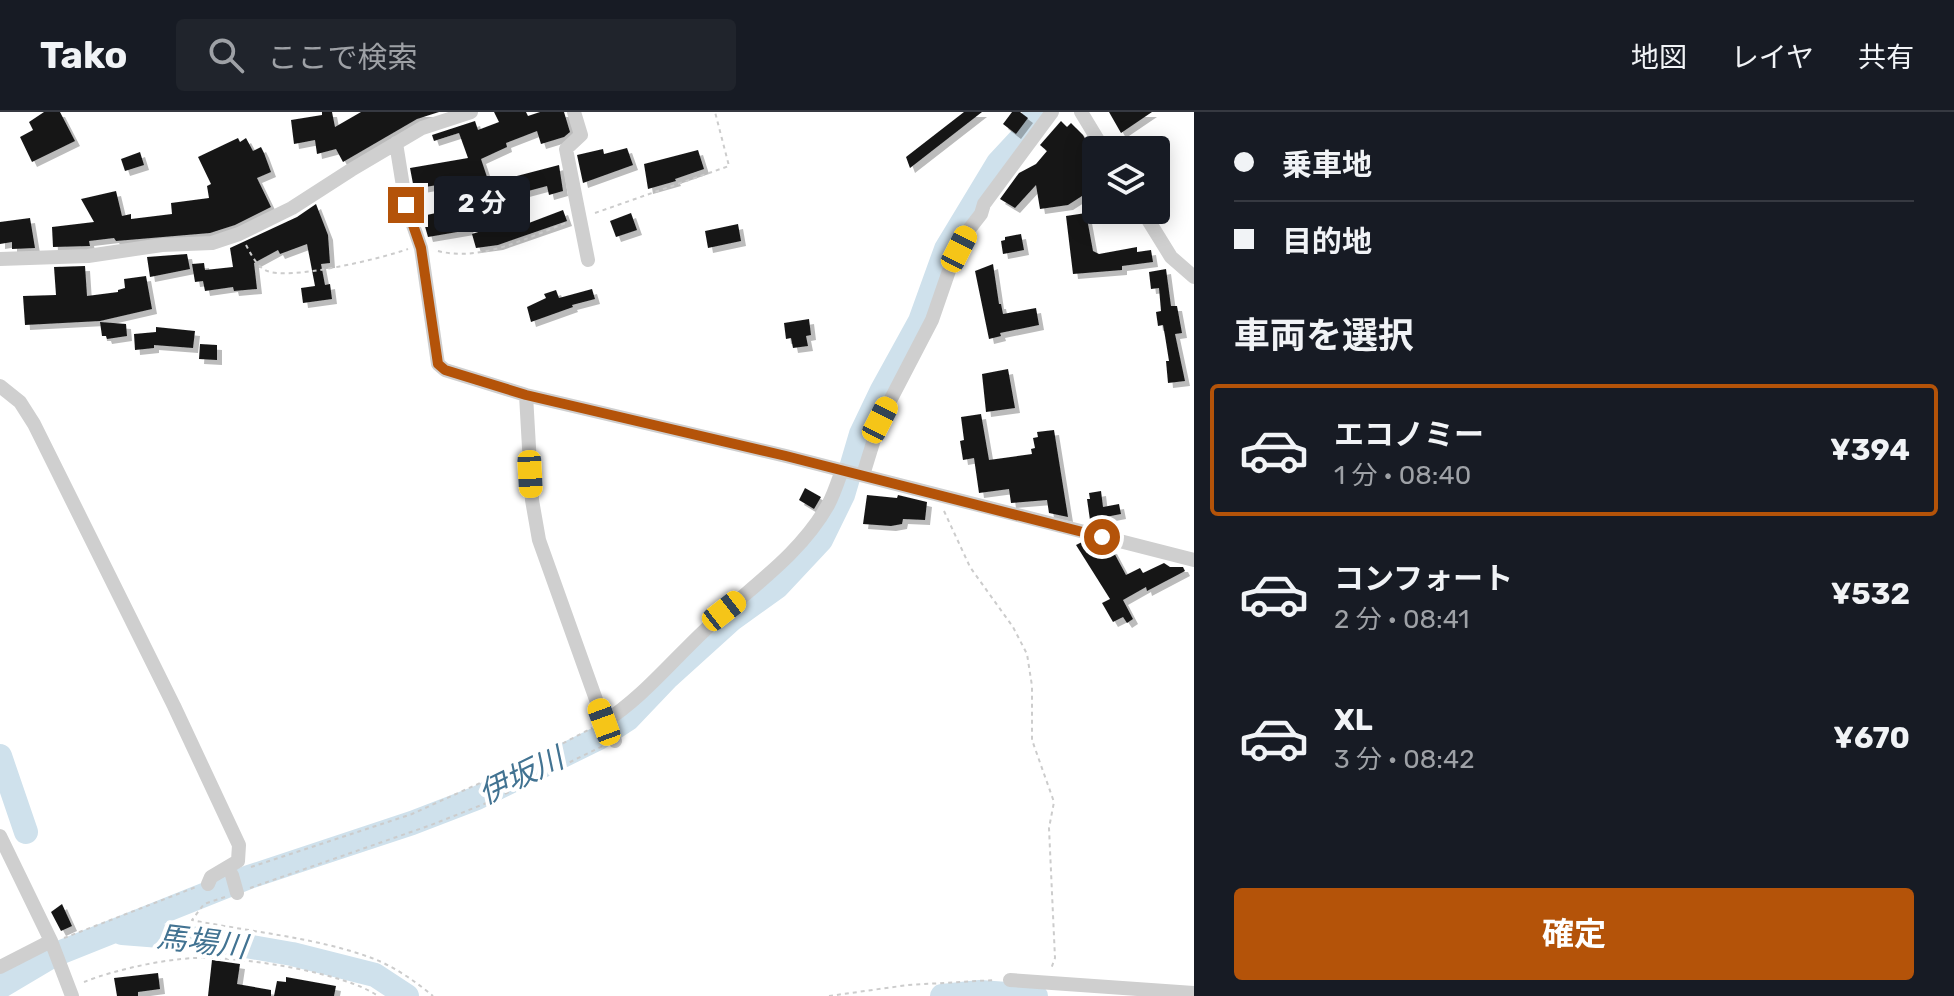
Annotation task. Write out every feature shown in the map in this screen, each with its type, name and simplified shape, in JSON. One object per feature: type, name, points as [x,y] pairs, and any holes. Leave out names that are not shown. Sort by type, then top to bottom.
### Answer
[{"type":"street","points":[[0,259],[88,256],[162,245],[212,243],[239,234],[292,208],[422,128],[471,112]]},
{"type":"street","points":[[574,112],[581,135],[566,149],[588,260]]},
{"type":"street","points":[[609,731],[635,697],[724,611],[772,573],[794,550],[852,473],[932,320],[951,265],[967,232],[1052,112]]},
{"type":"street","points":[[1081,112],[1096,136]]},
{"type":"street","points":[[396,143],[406,205],[421,248],[438,364],[445,370],[526,395],[852,473],[1194,560]]},
{"type":"street","points":[[1151,224],[1171,257],[1194,277]]},
{"type":"street","points":[[0,386],[20,402],[34,424],[174,706],[239,845],[238,861],[211,877],[208,884]]},
{"type":"street","points":[[526,395],[532,500],[539,540],[609,731]]},
{"type":"street","points":[[0,836],[52,944],[69,988]]},
{"type":"street","points":[[0,967],[52,944]]},
{"type":"street","points":[[1010,980],[1194,993]]},
{"type":"path","points":[[239,234],[257,263],[267,272],[279,273],[344,266],[421,248],[452,255],[477,253],[729,166],[715,112]]},
{"type":"path","points":[[938,495],[953,535],[970,567],[1013,627],[1027,654],[1032,686],[1032,740],[1054,802],[1049,828],[1055,958],[1048,981]]},
{"type":"path","points":[[235,884],[431,825],[484,804],[609,731]]},
{"type":"path","points":[[433,996],[416,982],[372,957],[192,920],[204,904],[287,853],[412,814],[535,758],[609,731]]},
{"type":"path","points":[[52,944],[208,884]]},
{"type":"path","points":[[69,988],[98,976],[146,965],[209,957],[333,976],[378,996]]},
{"type":"path","points":[[829,996],[908,985],[1010,980]]},
{"type":"building","points":[[44,112],[60,112],[75,141],[32,162],[20,137],[33,130],[29,122]]},
{"type":"building","points":[[322,112],[332,112],[335,127],[361,112],[439,112],[417,119],[343,162],[336,149],[317,154],[315,140],[294,144],[291,120],[322,115]]},
{"type":"building","points":[[494,112],[526,112],[528,116],[540,112],[564,112],[570,132],[541,144],[537,131],[506,143],[507,147],[481,159],[487,177],[468,183],[463,206],[469,230],[428,237],[422,216],[450,210],[454,188],[438,190],[437,185],[414,189],[410,168],[468,158],[459,133],[434,141],[432,135],[475,121],[478,130],[499,122]]},
{"type":"building","points":[[964,112],[982,112],[910,168],[906,157]]},
{"type":"building","points":[[1012,112],[1020,112],[1028,118],[1016,134],[1003,124]]},
{"type":"building","points":[[1109,112],[1152,112],[1121,133]]},
{"type":"building","points":[[1061,121],[1067,127],[1071,123],[1083,135],[1082,196],[1068,205],[1040,209],[1036,185],[1015,208],[1000,199],[1019,173],[1036,164],[1047,151],[1040,145]]},
{"type":"building","points":[[238,138],[240,142],[246,138],[253,151],[261,147],[264,153],[271,172],[257,178],[271,207],[235,225],[210,233],[116,241],[114,238],[89,241],[90,246],[53,247],[52,227],[94,222],[81,199],[116,191],[122,216],[131,214],[131,219],[172,214],[171,203],[209,198],[207,186],[211,184],[198,157]]},
{"type":"building","points":[[627,148],[633,165],[583,183],[577,155],[603,149],[604,154]]},
{"type":"building","points":[[698,150],[704,169],[648,189],[644,164]]},
{"type":"building","points":[[140,152],[144,165],[125,171],[121,159]]},
{"type":"building","points":[[559,165],[563,191],[549,195],[547,186],[517,194],[513,177]]},
{"type":"building","points":[[316,204],[328,235],[330,263],[321,264],[325,285],[330,284],[332,299],[303,303],[301,288],[315,286],[307,244],[280,254],[278,250],[254,263],[257,289],[234,291],[233,287],[205,291],[203,281],[195,282],[192,264],[204,263],[205,270],[233,267],[230,248],[297,217]]},
{"type":"building","points":[[563,210],[567,221],[498,245],[476,248],[472,234],[519,219],[521,226]]},
{"type":"building","points":[[631,213],[637,230],[616,237],[610,221]]},
{"type":"building","points":[[1082,214],[1082,224],[1088,224],[1093,251],[1099,254],[1137,247],[1137,252],[1151,250],[1153,262],[1122,266],[1122,270],[1073,274],[1066,216]]},
{"type":"building","points":[[30,218],[35,248],[12,249],[12,242],[0,244],[0,222]]},
{"type":"building","points":[[738,224],[741,241],[708,248],[705,231]]},
{"type":"building","points":[[1021,234],[1024,250],[1003,254],[1001,241],[1005,237]]},
{"type":"building","points":[[187,254],[190,269],[150,277],[147,257]]},
{"type":"building","points":[[993,264],[1003,314],[1036,308],[1039,325],[1000,333],[1001,336],[989,339],[975,271]]},
{"type":"building","points":[[85,266],[87,296],[118,292],[125,288],[124,279],[146,276],[152,309],[100,321],[25,325],[23,296],[56,295],[54,267]]},
{"type":"building","points":[[1166,269],[1171,306],[1177,306],[1182,333],[1175,334],[1185,381],[1168,383],[1165,336],[1163,325],[1158,326],[1156,312],[1161,311],[1159,288],[1151,289],[1149,272]]},
{"type":"building","points":[[592,289],[595,299],[531,322],[527,307],[546,298],[544,294],[556,290],[559,298]]},
{"type":"building","points":[[809,319],[811,335],[806,336],[808,346],[793,348],[791,338],[786,339],[784,323]]},
{"type":"building","points":[[100,322],[126,324],[127,336],[107,339],[102,336]]},
{"type":"building","points":[[156,327],[195,331],[193,348],[154,345],[154,348],[135,350],[134,334],[156,332]]},
{"type":"building","points":[[200,344],[217,345],[217,360],[199,359]]},
{"type":"building","points":[[1008,369],[1015,408],[986,412],[982,374]]},
{"type":"building","points":[[981,414],[989,460],[1032,454],[1031,449],[1035,448],[1033,438],[1038,437],[1037,432],[1054,430],[1068,517],[1049,513],[1047,500],[1011,503],[1009,489],[979,493],[974,458],[963,460],[960,441],[964,440],[961,417]]},
{"type":"building","points":[[805,488],[821,497],[814,509],[799,500]]},
{"type":"building","points":[[1101,491],[1103,507],[1119,504],[1121,514],[1090,520],[1089,493]]},
{"type":"building","points":[[867,495],[897,498],[898,495],[927,502],[925,520],[903,519],[902,524],[891,526],[863,524]]},
{"type":"building","points":[[1082,542],[1093,545],[1098,553],[1112,549],[1126,575],[1140,568],[1143,573],[1164,563],[1170,567],[1183,567],[1185,571],[1123,600],[1133,619],[1127,623],[1123,617],[1113,622],[1102,603],[1110,599],[1076,545]]},
{"type":"building","points":[[62,904],[72,926],[61,931],[51,912]]},
{"type":"building","points":[[212,960],[240,964],[237,984],[271,990],[271,996],[208,996]]},
{"type":"building","points":[[158,973],[160,989],[138,992],[138,996],[117,996],[114,978]]},
{"type":"building","points":[[286,977],[336,986],[334,996],[274,996],[277,981],[286,982]]},
{"type":"waterway","name":"伊坂川","points":[[0,987],[54,955],[249,877],[477,798],[599,738],[628,719],[668,677],[731,620],[777,587],[821,540],[843,495],[861,434],[920,321],[946,249],[998,163],[1024,135],[1036,112]]},
{"type":"waterway","points":[[0,756],[26,832]]},
{"type":"waterway","name":"馬場川","points":[[122,933],[212,940],[292,954],[375,975],[407,996]]},
{"type":"waterway","points":[[942,996],[980,992],[1036,996]]},
{"type":"route","points":[[406,205],[421,248],[438,364],[445,370],[526,395],[786,456],[1102,537]]}]
